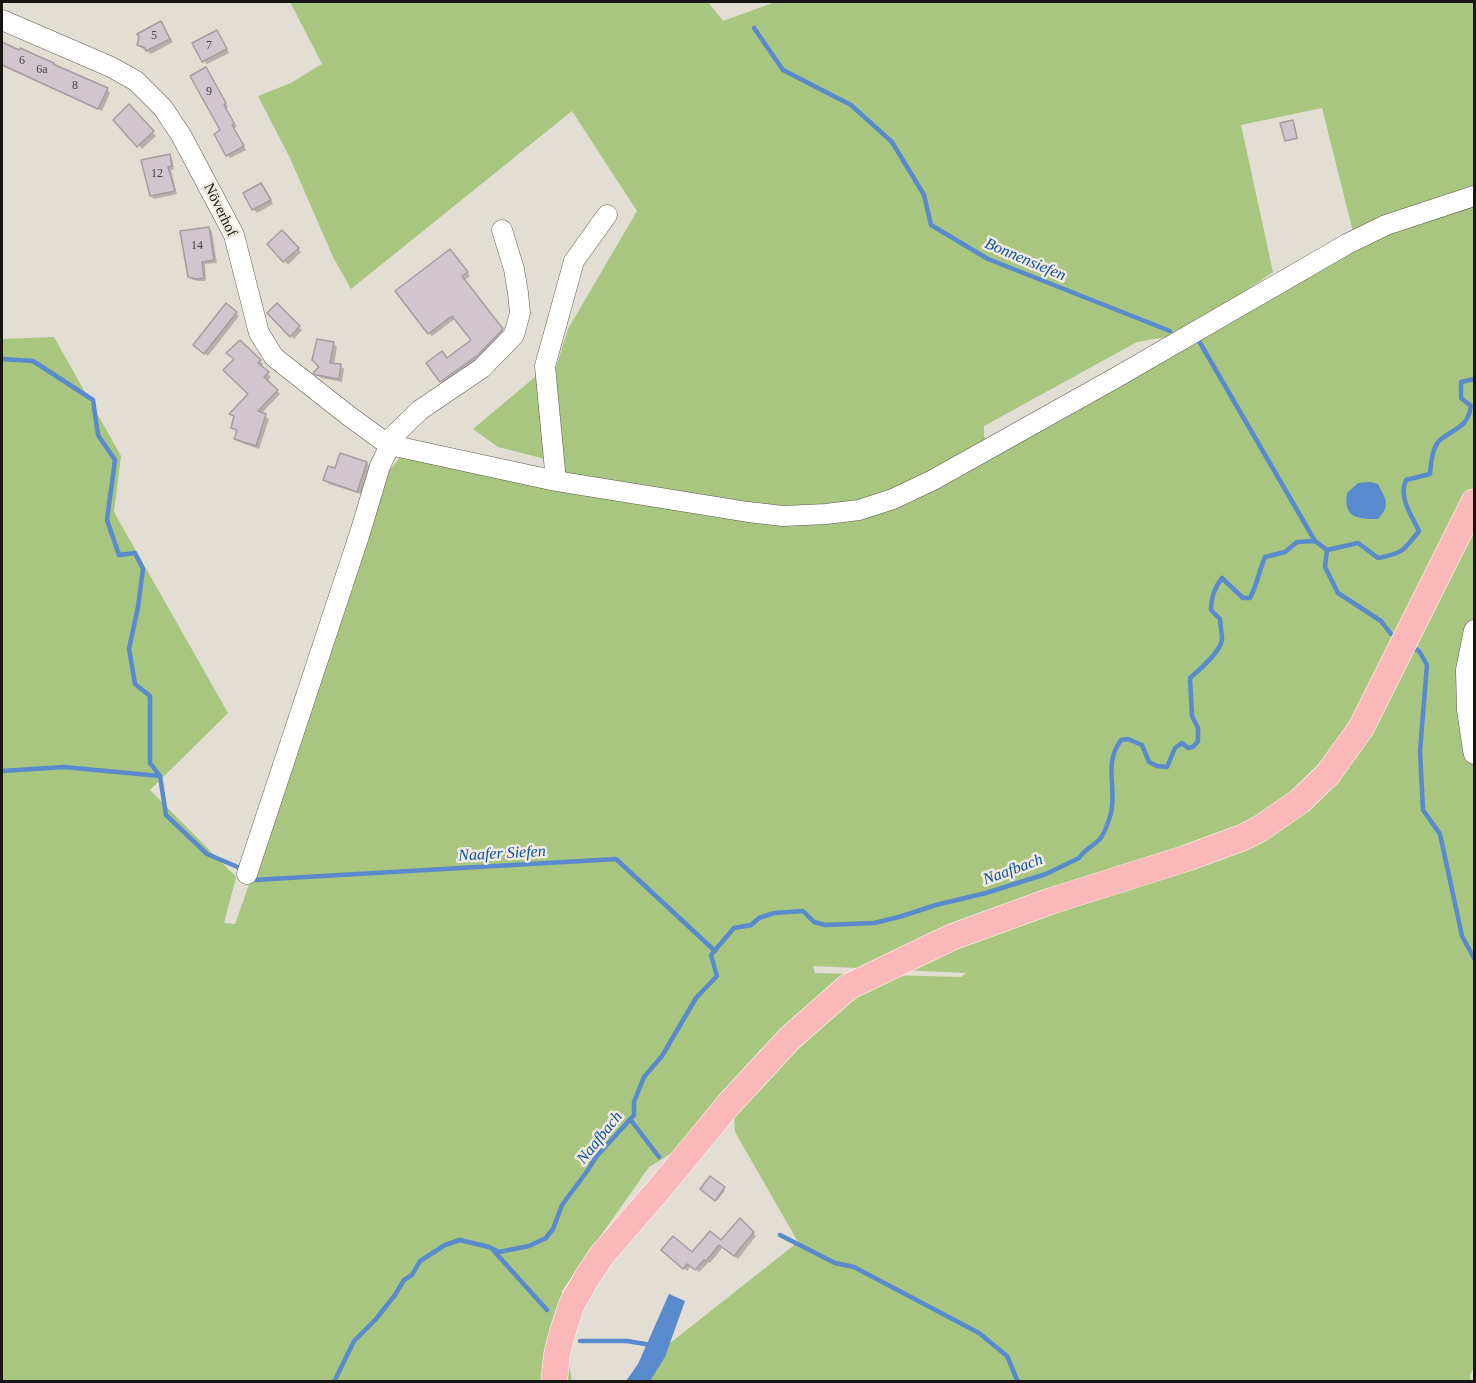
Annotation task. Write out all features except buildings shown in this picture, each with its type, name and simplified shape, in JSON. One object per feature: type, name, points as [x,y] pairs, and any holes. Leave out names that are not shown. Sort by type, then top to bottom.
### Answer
[{"type":"main road","points":[[554,1382],[557,1354],[572,1304],[602,1255],[729,1104],[790,1038],[848,987],[952,937],[1244,837],[1271,822],[1300,801],[1328,774],[1361,728],[1474,502]]},
{"type":"street","name":"Növerhof","points":[[2,20],[111,67],[136,81],[163,108],[181,135],[234,235],[259,333],[274,357],[388,444]]},
{"type":"street","points":[[388,444],[556,480],[748,512],[783,516],[859,510],[894,500],[933,480],[1347,244],[1386,225],[1474,196]]},
{"type":"street","points":[[556,480],[545,366],[574,261],[607,215]]},
{"type":"street","points":[[247,874],[388,444],[420,410],[482,368],[514,335],[520,313],[518,293],[514,269],[502,230]]},
{"type":"street","points":[[1474,630],[1466,670],[1467,710],[1474,754]]},
{"type":"green space","points":[[290,2],[708,2],[723,21],[775,2],[1474,2],[1474,191],[1353,232],[1322,108],[1241,125],[1273,272],[1183,334],[1137,342],[984,426],[984,436],[989,445],[941,471],[856,505],[789,511],[557,477],[553,377],[568,329],[637,211],[572,111],[351,289],[333,257],[290,158],[258,96],[291,83],[322,64]]},
{"type":"green space","points":[[1474,201],[1474,1367],[1470,1375],[1471,1381],[642,1381],[655,1355],[798,1242],[735,1132],[734,1115],[649,1167],[562,1291],[563,1331],[572,1381],[2,1381],[2,339],[54,337],[121,456],[114,512],[228,713],[150,790],[236,877],[224,923],[235,924],[389,471],[401,456],[742,518],[869,513],[1388,230]],"holes":[[[813,966],[966,973],[961,977],[815,973]]]},
{"type":"green space","points":[[541,372],[549,460],[498,447],[473,429]]},
{"type":"water","points":[[1358,483],[1378,484],[1386,502],[1385,510],[1378,519],[1358,517],[1347,508],[1347,493]]},
{"type":"water","points":[[669,1294],[685,1301],[665,1357],[650,1381],[626,1381],[638,1364]]},
{"type":"waterway","name":"Bonnensiefen","points":[[754,28],[783,70],[851,105],[892,142],[924,195],[931,225],[988,259],[1170,331]]},
{"type":"waterway","name":"Bonnensiefen","points":[[1199,341],[1315,541]]},
{"type":"waterway","points":[[2,359],[33,361],[93,400],[98,435],[115,460],[107,520],[119,555],[135,553],[143,569],[129,649],[135,684],[150,696],[150,763],[160,776]]},
{"type":"waterway","name":"Naafbach","points":[[334,1382],[354,1341],[376,1319],[404,1280],[412,1275],[420,1261],[445,1245],[460,1240],[489,1247],[499,1252],[529,1246],[546,1238],[553,1229],[562,1205],[596,1157],[634,1115],[634,1102],[644,1077],[662,1056],[696,998],[717,976],[711,955],[734,928],[751,925],[759,918],[774,913],[803,911],[814,922],[825,925],[874,923],[986,893],[1046,874],[1079,858],[1100,839],[1108,823],[1112,803],[1113,758],[1121,740],[1128,739],[1142,745],[1149,762],[1167,767],[1175,748],[1182,743],[1188,748],[1193,747],[1198,741],[1198,728],[1192,716],[1190,678],[1209,660],[1221,644],[1220,619],[1211,610],[1214,593],[1222,578],[1243,598],[1250,598],[1265,557],[1285,552],[1297,542],[1315,541],[1327,550],[1358,543],[1378,558],[1402,550],[1419,531],[1405,500],[1406,480],[1430,474],[1432,456],[1437,444],[1459,428],[1469,414],[1471,406],[1461,398],[1461,382],[1474,379]]},
{"type":"waterway","points":[[1327,550],[1325,567],[1338,593],[1381,621],[1391,634]]},
{"type":"waterway","points":[[1415,649],[1419,651],[1427,665],[1420,751],[1423,810],[1440,834],[1462,936],[1474,958]]},
{"type":"waterway","name":"Naafer Siefen","points":[[2,771],[64,767],[160,776]]},
{"type":"waterway","name":"Naafer Siefen","points":[[160,776],[166,815],[207,854],[240,868]]},
{"type":"waterway","name":"Naafer Siefen","points":[[254,880],[616,859],[715,951]]},
{"type":"waterway","points":[[630,1119],[659,1157]]},
{"type":"waterway","points":[[780,1235],[835,1263],[854,1267],[979,1333],[1007,1356],[1018,1382]]},
{"type":"waterway","points":[[493,1250],[547,1310]]},
{"type":"waterway","points":[[580,1341],[627,1341],[651,1345]]}]
